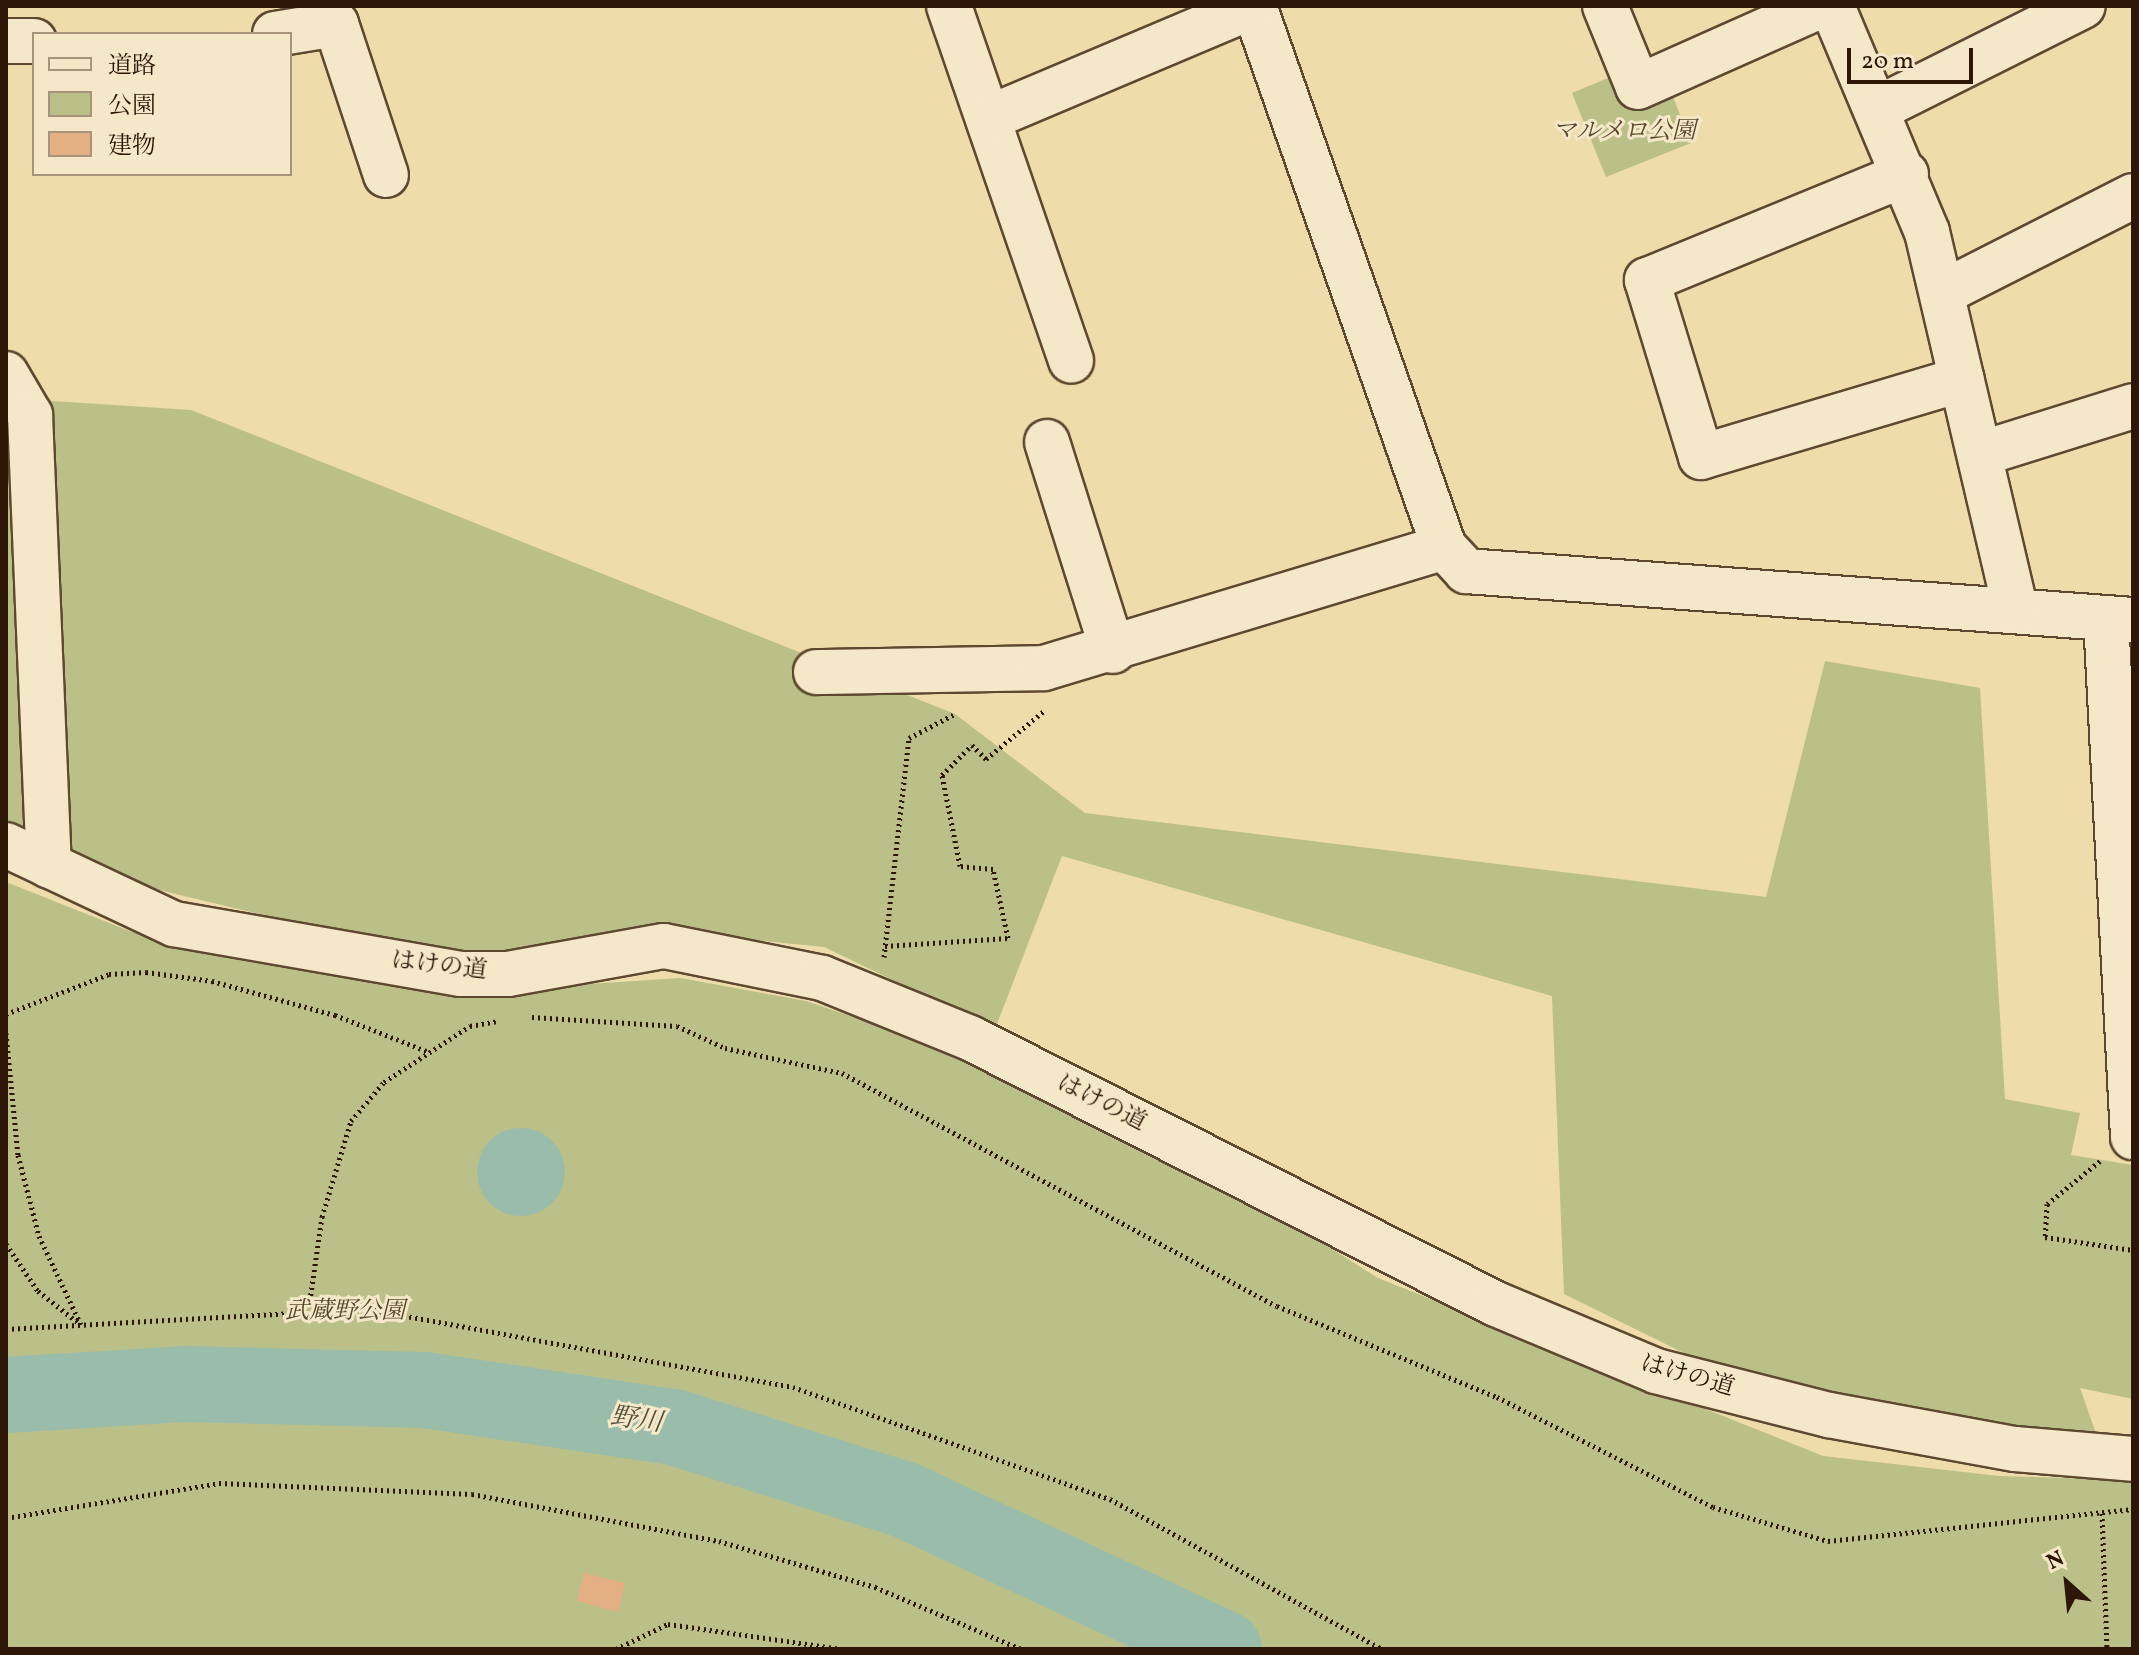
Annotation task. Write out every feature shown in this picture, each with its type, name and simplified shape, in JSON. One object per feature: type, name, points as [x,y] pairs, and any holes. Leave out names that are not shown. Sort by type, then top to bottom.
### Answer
[{"type":"street","points":[[949,6],[991,117],[1071,361]]},
{"type":"street","points":[[991,117],[1254,6],[1444,547],[1466,571],[2119,619],[2132,1137]]},
{"type":"street","points":[[1605,6],[1638,87],[1820,6]]},
{"type":"street","points":[[1832,6],[1906,174],[1942,293],[2016,610]]},
{"type":"street","points":[[1877,109],[2083,6]]},
{"type":"street","points":[[287,32],[336,24],[386,175]]},
{"type":"street","points":[[6,41],[32,41]]},
{"type":"street","points":[[1906,174],[1647,280],[1701,457],[1962,379]]},
{"type":"street","points":[[1942,293],[2133,196]]},
{"type":"street","points":[[6,374],[30,415],[49,866]]},
{"type":"street","points":[[1980,454],[2133,406]]},
{"type":"street","points":[[1047,442],[1113,651]]},
{"type":"street","points":[[816,672],[977,672],[1066,662],[1113,651],[1444,547]]},
{"type":"street","name":"はけの道","points":[[6,845],[174,924],[446,971],[508,974],[664,946],[822,978],[970,1038],[1496,1304],[1656,1371],[1829,1415],[2015,1449],[2133,1459]]},
{"type":"path","points":[[885,946],[1008,938],[993,869],[960,866],[942,775],[972,745],[986,759],[1073,687],[1066,662]]},
{"type":"path","points":[[881,1002],[909,738],[963,710]]},
{"type":"path","points":[[6,1014],[109,974],[146,972],[212,981],[335,1015],[430,1052]]},
{"type":"path","points":[[309,1307],[323,1251],[322,1217],[351,1121],[384,1082],[470,1026],[511,1018]]},
{"type":"path","points":[[525,1018],[677,1026],[725,1048],[842,1073],[1277,1306],[1497,1397],[1713,1507],[1828,1541],[2133,1509]]},
{"type":"path","points":[[6,1033],[18,1155],[39,1236],[81,1325]]},
{"type":"path","points":[[2132,1137],[2129,1164],[2102,1160],[2047,1204],[2045,1237],[2133,1250]]},
{"type":"path","points":[[6,1244],[38,1291],[81,1325]]},
{"type":"path","points":[[6,1329],[309,1307],[368,1309],[793,1387],[1110,1499],[1382,1649]]},
{"type":"path","points":[[6,1518],[219,1483],[472,1494],[719,1541],[875,1587],[1021,1649]]},
{"type":"path","points":[[2102,1513],[2107,1649]]},
{"type":"path","points":[[616,1649],[668,1624],[841,1649]]},
{"type":"green space","name":"マルメロ公園","points":[[1620,73],[1668,84],[1691,143],[1606,177],[1572,93]]},
{"type":"green space","points":[[6,398],[191,410],[955,714],[1085,813],[1766,897],[1825,661],[1980,688],[2005,1099],[2080,1113],[2071,1155],[2133,1165],[2133,1399],[2080,1388],[2098,1439],[1820,1420],[1564,1294],[1552,996],[1062,856],[995,1029],[824,947],[655,930],[463,963],[101,876],[6,829]]},
{"type":"green space","name":"武蔵野公園","points":[[6,882],[132,932],[243,961],[466,992],[680,978],[806,1001],[957,1052],[1259,1203],[1378,1278],[1823,1456],[1999,1476],[2133,1480],[2133,1649],[6,1649]]},
{"type":"shaded area","points":[[521,1128],[546,1135],[558,1147],[565,1172],[558,1197],[546,1209],[521,1216],[496,1209],[484,1197],[477,1172],[484,1147],[496,1135]]},
{"type":"building","points":[[584,1573],[625,1583],[618,1612],[577,1601]]},
{"type":"waterway","name":"野川","points":[[6,1395],[184,1384],[425,1390],[674,1427],[903,1499],[1224,1649]]}]
